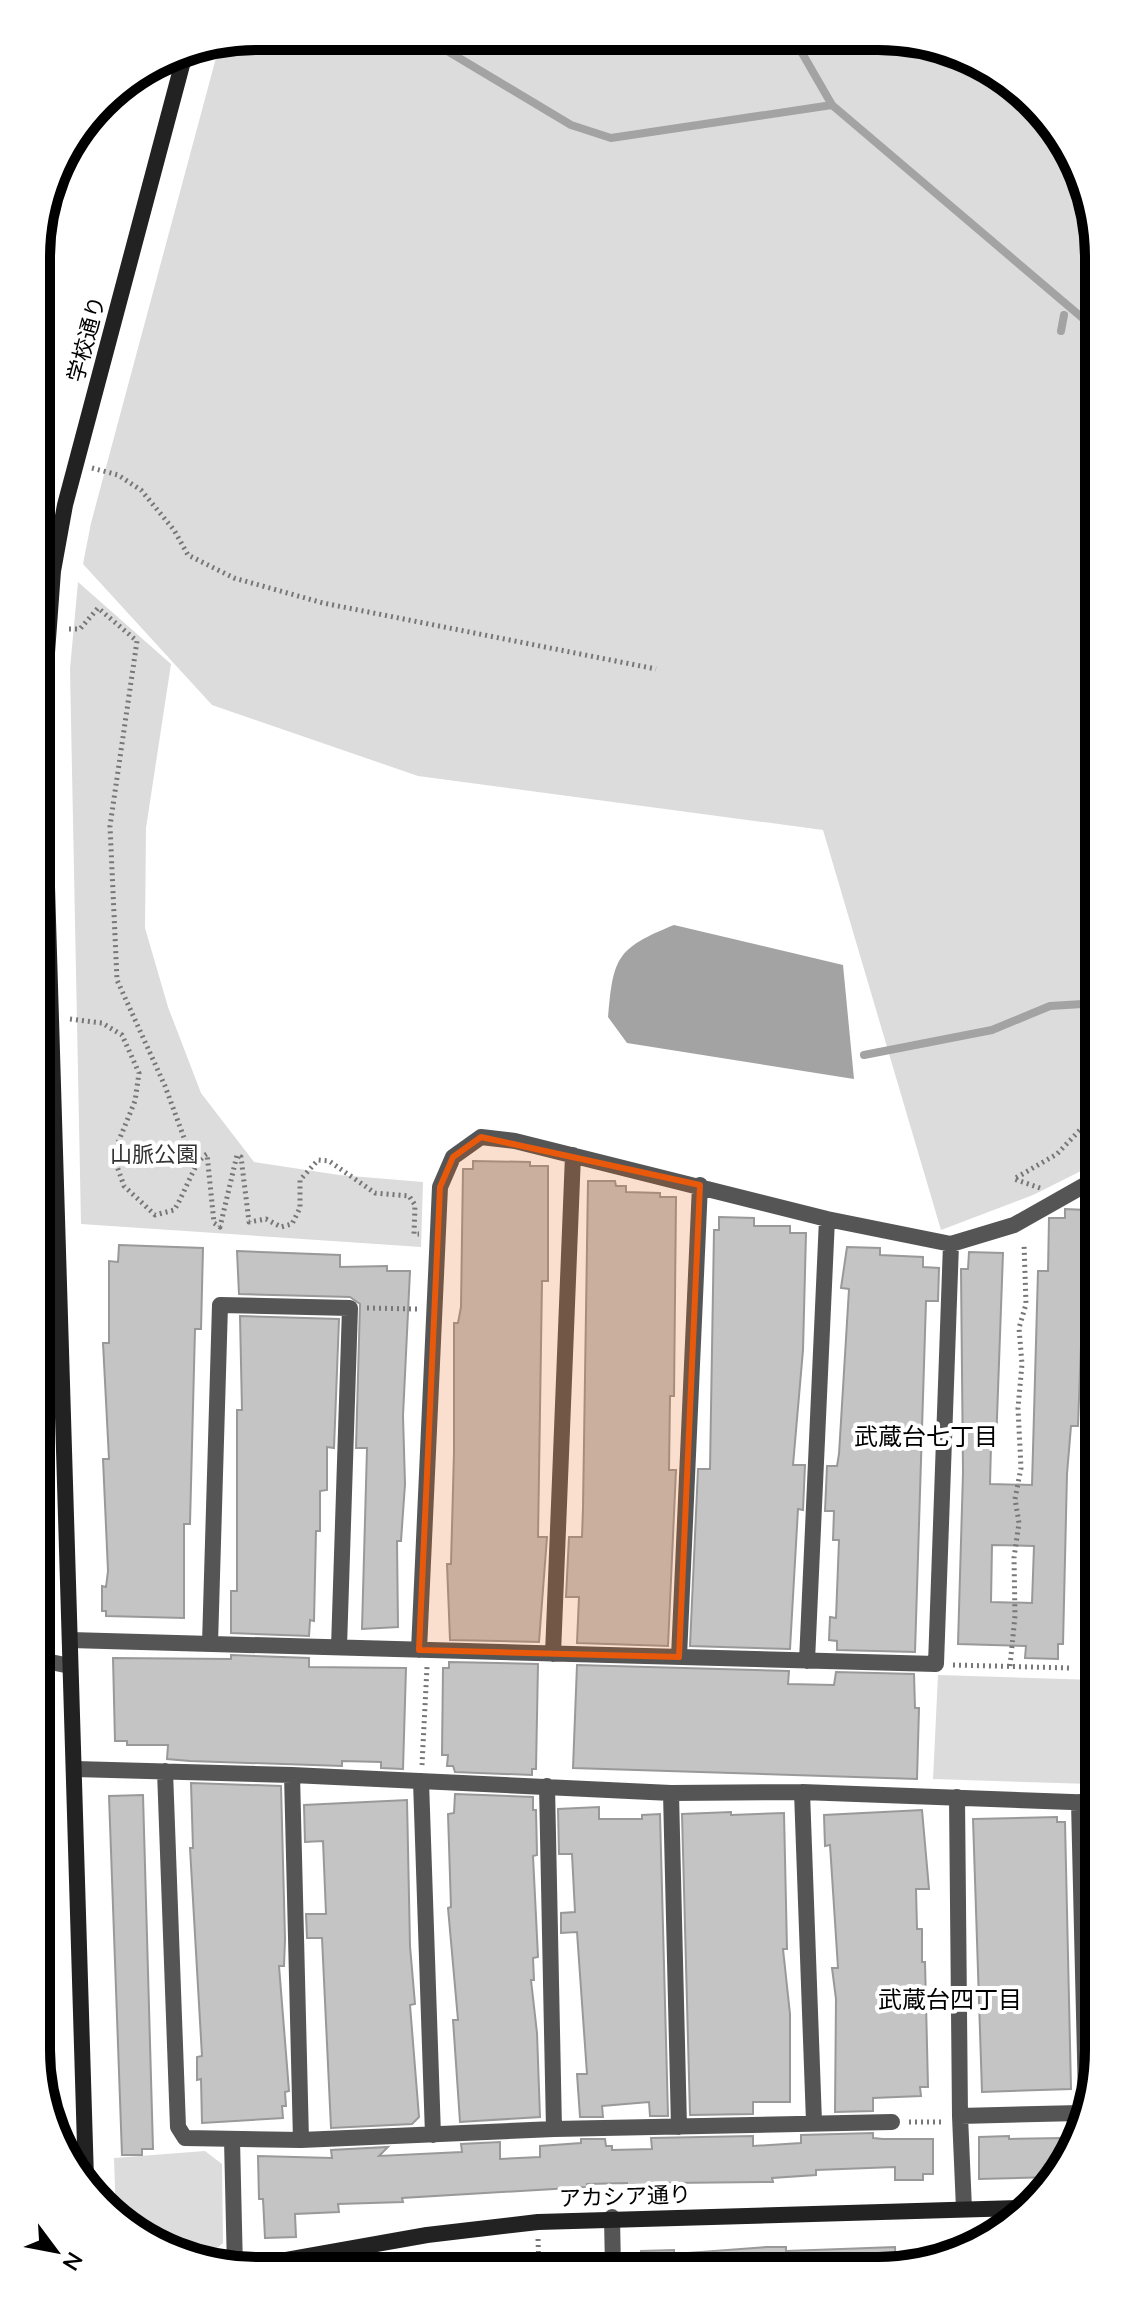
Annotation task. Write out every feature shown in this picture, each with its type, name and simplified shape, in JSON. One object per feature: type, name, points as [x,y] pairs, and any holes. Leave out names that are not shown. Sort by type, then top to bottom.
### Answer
[{"type":"street","name":"学校通り","points":[[50,596],[76,463],[182,65]]},
{"type":"street","name":"学校通り","points":[[50,1021],[86,2166]]},
{"type":"street","points":[[423,1650],[433,1309],[440,1187],[453,1157],[481,1137],[700,1185],[827,1219],[951,1244],[988,1236],[1023,1221],[1085,1185]]},
{"type":"street","points":[[553,1654],[573,1155]]},
{"type":"street","points":[[679,1657],[700,1185]]},
{"type":"street","points":[[807,1661],[827,1219]]},
{"type":"street","points":[[70,1640],[936,1664],[951,1244]]},
{"type":"street","points":[[210,1644],[220,1305],[350,1308],[339,1647]]},
{"type":"street","points":[[50,1662],[70,1666]]},
{"type":"street","points":[[75,1769],[292,1775],[671,1793],[802,1792],[1085,1802]]},
{"type":"street","points":[[165,1771],[178,2127],[185,2138],[301,2140],[554,2129],[892,2122]]},
{"type":"street","points":[[292,1775],[301,2140]]},
{"type":"street","points":[[421,1781],[433,2135]]},
{"type":"street","points":[[547,1786],[554,2129]]},
{"type":"street","points":[[802,1792],[814,2122]]},
{"type":"street","points":[[671,1793],[679,2127]]},
{"type":"street","points":[[957,1797],[960,2119],[964,2209]]},
{"type":"street","points":[[1079,1802],[1085,2057]]},
{"type":"street","points":[[960,2119],[1075,2113]]},
{"type":"street","points":[[232,2140],[235,2255]]},
{"type":"street","name":"アカシア通り","points":[[303,2257],[427,2235],[538,2222],[612,2217],[1011,2208]]},
{"type":"street","points":[[612,2217],[613,2257]]},
{"type":"path","points":[[76,463],[118,475],[141,490],[174,530],[188,555],[234,578],[323,603],[656,669]]},
{"type":"path","points":[[69,629],[80,629],[98,608],[137,641],[110,826],[117,980],[165,1086],[195,1165]]},
{"type":"path","points":[[50,1021],[71,1018],[102,1023],[122,1035],[139,1073],[135,1101],[113,1155],[124,1186],[141,1206],[155,1215],[174,1210],[188,1191],[195,1165],[207,1154],[214,1223],[220,1227],[237,1155],[241,1157],[249,1222],[266,1219],[281,1227],[292,1224],[300,1208],[300,1180],[318,1160],[329,1161],[375,1193],[409,1196],[415,1205],[414,1234],[437,1235]]},
{"type":"path","points":[[1031,1197],[1042,1192],[1041,1188],[1014,1179],[1057,1154],[1085,1125]]},
{"type":"path","points":[[1010,1666],[1015,1616],[1014,1558],[1019,1523],[1015,1499],[1021,1468],[1018,1408],[1022,1364],[1019,1328],[1026,1304],[1023,1221]]},
{"type":"path","points":[[350,1308],[433,1309]]},
{"type":"path","points":[[421,1781],[423,1650]]},
{"type":"path","points":[[936,1664],[1085,1669]]},
{"type":"path","points":[[892,2122],[960,2119]]},
{"type":"path","points":[[538,2222],[539,2257]]},
{"type":"highlighted area","points":[[481,1137],[700,1185],[679,1657],[419,1650],[440,1187],[453,1157]]},
{"type":"green space","points":[[243,50],[892,50],[945,61],[993,85],[1034,121],[1050,142],[1074,190],[1083,230],[1085,1169],[1033,1195],[941,1230],[823,830],[418,776],[212,705],[83,564],[91,523],[217,54]]},
{"type":"green space","name":"山脈公園","points":[[78,582],[171,664],[146,828],[145,928],[168,1007],[201,1093],[254,1162],[339,1175],[423,1182],[421,1247],[81,1224],[70,669]]},
{"type":"green space","points":[[938,1675],[1085,1680],[1085,1784],[933,1779]]},
{"type":"green space","points":[[205,2151],[222,2164],[223,2243],[213,2252],[203,2250],[153,2229],[131,2214],[115,2200],[114,2158]]},
{"type":"shaded area","points":[[674,925],[843,965],[854,1079],[627,1043],[608,1017],[616,968],[629,948]]},
{"type":"building","points":[[473,1161],[530,1162],[530,1166],[548,1166],[548,1281],[542,1281],[538,1537],[547,1537],[539,1642],[450,1640],[447,1564],[451,1564],[454,1323],[458,1323],[461,1307],[463,1169],[473,1169]]},
{"type":"building","points":[[588,1181],[615,1181],[616,1186],[626,1186],[626,1192],[676,1197],[674,1396],[670,1396],[669,1470],[676,1470],[668,1646],[577,1643],[579,1597],[566,1597],[569,1537],[582,1537]]},
{"type":"building","points":[[1065,1209],[1085,1210],[1078,1426],[1071,1426],[1063,1644],[1058,1644],[1058,1659],[1025,1658],[1026,1646],[958,1644],[963,1473],[961,1269],[968,1269],[969,1252],[1003,1253],[996,1445],[991,1445],[990,1484],[1032,1485],[1038,1271],[1048,1271],[1049,1218],[1065,1218]],"holes":[[[992,1545],[1034,1546],[1032,1603],[991,1602]]]},
{"type":"building","points":[[719,1217],[754,1218],[754,1226],[790,1226],[790,1233],[806,1233],[803,1350],[793,1465],[805,1465],[803,1510],[798,1509],[790,1649],[690,1646],[698,1469],[710,1469],[714,1230],[719,1230]]},
{"type":"building","points":[[119,1245],[203,1248],[201,1329],[195,1329],[190,1524],[184,1524],[184,1618],[106,1616],[106,1611],[102,1611],[102,1586],[106,1587],[108,1571],[103,1459],[109,1459],[103,1343],[109,1343],[109,1261],[118,1262]]},
{"type":"building","points":[[847,1247],[880,1248],[880,1255],[923,1257],[923,1267],[939,1268],[938,1301],[926,1301],[915,1652],[837,1650],[837,1641],[829,1640],[830,1617],[836,1618],[839,1540],[833,1540],[834,1511],[825,1511],[827,1466],[837,1466],[839,1454],[849,1289],[841,1288]]},
{"type":"building","points":[[237,1251],[340,1255],[340,1267],[387,1266],[387,1271],[410,1271],[403,1416],[405,1484],[401,1541],[397,1541],[398,1627],[362,1629],[367,1448],[356,1448],[360,1304],[350,1297],[239,1294]]},
{"type":"building","points":[[240,1316],[339,1319],[334,1448],[327,1447],[327,1490],[320,1491],[314,1621],[310,1620],[309,1636],[231,1633],[231,1591],[237,1591],[237,1410],[242,1410]]},
{"type":"building","points":[[231,1655],[309,1658],[309,1667],[406,1668],[403,1769],[381,1768],[381,1762],[342,1761],[342,1766],[167,1759],[168,1745],[127,1745],[127,1741],[115,1741],[113,1658],[231,1659]]},
{"type":"building","points":[[449,1662],[538,1664],[536,1769],[532,1769],[532,1775],[455,1772],[453,1766],[447,1766],[448,1755],[442,1755],[443,1668],[449,1668]]},
{"type":"building","points":[[577,1665],[789,1671],[788,1684],[834,1685],[836,1672],[914,1674],[915,1708],[919,1708],[917,1779],[573,1768]]},
{"type":"building","points":[[191,1783],[281,1786],[285,1939],[284,1966],[279,1966],[289,2091],[285,2092],[283,2118],[202,2123],[201,2079],[197,2080],[197,2057],[202,2056],[190,1848],[193,1848]]},
{"type":"building","points":[[455,1794],[533,1797],[533,1810],[536,1810],[537,1855],[533,1856],[538,1957],[533,1958],[534,1980],[531,1980],[537,2033],[540,2117],[460,2122],[453,2020],[458,2020],[448,1908],[451,1907],[448,1814],[454,1813]]},
{"type":"building","points":[[143,1795],[153,2149],[142,2149],[142,2155],[122,2155],[109,1796]]},
{"type":"building","points":[[407,1800],[410,1946],[415,2004],[410,2005],[419,2117],[412,2124],[331,2128],[322,1938],[307,1938],[306,1914],[326,1914],[323,1841],[305,1842],[304,1805]]},
{"type":"building","points":[[599,1807],[599,1819],[642,1819],[642,1815],[660,1814],[668,2116],[650,2116],[649,2102],[602,2106],[603,2117],[580,2117],[577,2074],[587,2074],[577,1932],[561,1933],[561,1913],[575,1912],[572,1854],[559,1854],[558,1809]]},
{"type":"building","points":[[922,1810],[929,1889],[916,1889],[917,1929],[922,1929],[922,1962],[925,1962],[928,2087],[920,2087],[921,2096],[873,2098],[873,2111],[835,2112],[836,1999],[832,1968],[838,1968],[830,1845],[825,1846],[824,1815]]},
{"type":"building","points":[[731,1812],[731,1815],[784,1813],[787,1949],[783,1949],[790,2014],[790,2102],[753,2102],[753,2114],[690,2115],[682,1814]]},
{"type":"building","points":[[1057,1817],[1057,1822],[1065,1822],[1071,2089],[982,2092],[973,1819]]},
{"type":"building","points":[[873,2133],[873,2138],[883,2139],[933,2139],[933,2174],[923,2174],[923,2180],[895,2180],[895,2167],[816,2170],[816,2175],[772,2178],[773,2182],[667,2183],[667,2186],[627,2188],[627,2183],[587,2184],[587,2187],[402,2198],[403,2202],[338,2204],[339,2212],[295,2214],[296,2237],[265,2238],[263,2199],[259,2199],[258,2156],[332,2158],[331,2150],[388,2147],[379,2156],[462,2152],[461,2144],[500,2142],[500,2159],[540,2157],[540,2146],[581,2143],[581,2139],[605,2139],[606,2146],[612,2146],[612,2150],[652,2149],[651,2138],[753,2136],[753,2146],[801,2143],[801,2135]]},
{"type":"building","points":[[979,2137],[1063,2138],[1063,2141],[1041,2177],[979,2179]]},
{"type":"building","points":[[767,2247],[786,2247],[786,2251],[895,2247],[895,2256],[641,2257],[641,2251],[674,2250],[674,2254]]},
{"type":"waterway","points":[[446,50],[571,125],[611,138],[832,105]]},
{"type":"waterway","points":[[800,50],[832,105],[1085,320]]},
{"type":"waterway","points":[[1061,331],[1064,315]]},
{"type":"waterway","points":[[864,1055],[992,1030],[1050,1006],[1085,1004]]},
{"type":"district","name":"武蔵台七丁目","points":[[926,1437]]},
{"type":"district","name":"武蔵台四丁目","points":[[950,2000]]}]
